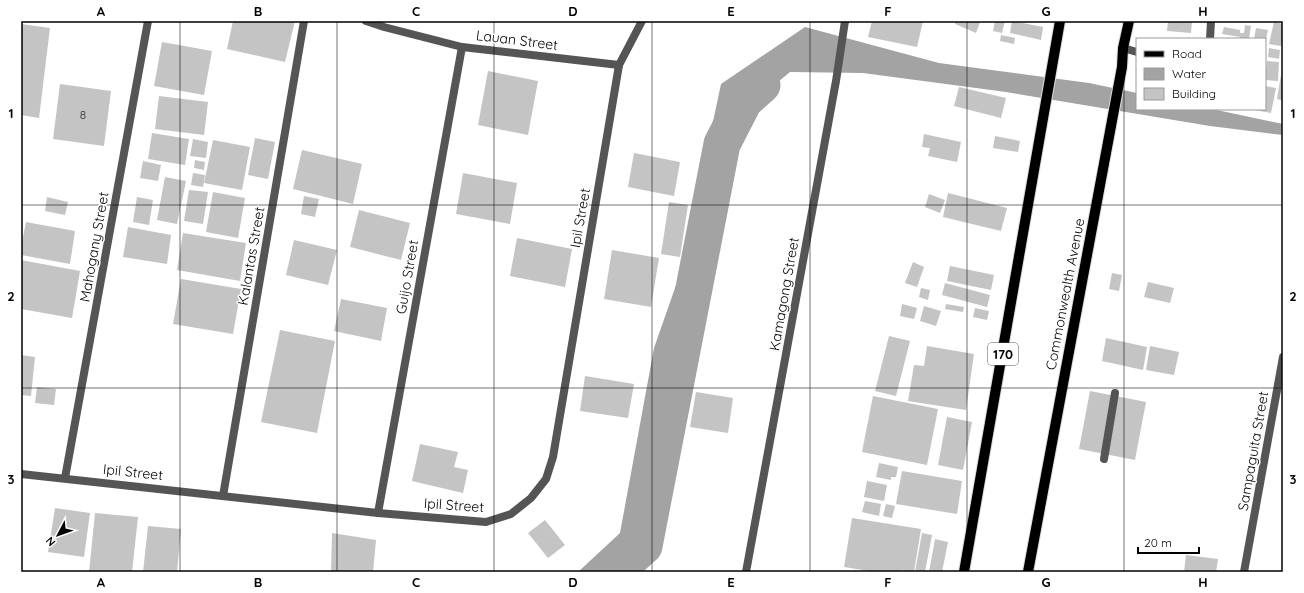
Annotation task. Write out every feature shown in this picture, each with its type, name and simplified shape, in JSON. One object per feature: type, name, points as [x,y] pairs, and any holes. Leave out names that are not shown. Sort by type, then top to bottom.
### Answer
[{"type":"main road","name":"170","points":[[964,572],[1060,21]]},
{"type":"main road","name":"Commonwealth Avenue","points":[[1028,572],[1122,67],[1123,48],[1129,21]]},
{"type":"street","name":"Mahogany Street","points":[[65,478],[148,21]]},
{"type":"street","name":"Kalantas Street","points":[[222,496],[304,21]]},
{"type":"street","name":"Lauan Street","points":[[366,21],[462,47],[619,65]]},
{"type":"street","name":"Ipil Street","points":[[21,474],[378,513],[486,522],[511,514],[531,498],[546,479],[553,457],[619,65],[642,21]]},
{"type":"street","name":"Kamagong Street","points":[[746,572],[836,81],[845,21]]},
{"type":"street","points":[[1210,38],[1211,21]]},
{"type":"street","name":"Guijo Street","points":[[378,513],[462,47]]},
{"type":"street","points":[[1123,48],[1136,52]]},
{"type":"street","name":"Sampaguita Street","points":[[1244,572],[1283,357]]},
{"type":"street","points":[[1104,459],[1115,393]]},
{"type":"water","points":[[805,27],[939,63],[1089,83],[1136,93],[1136,110],[1217,110],[1283,124],[1283,135],[1210,126],[1006,92],[863,73],[790,72],[737,116],[716,153],[649,532],[625,572],[578,572],[620,533],[654,348],[682,268],[721,84]]},
{"type":"building","points":[[233,21],[295,21],[285,62],[227,49]]},
{"type":"building","points":[[872,21],[923,21],[917,47],[868,37]]},
{"type":"building","points":[[956,21],[980,22],[976,33],[955,24]]},
{"type":"building","points":[[995,21],[1005,21],[1002,33],[993,31]]},
{"type":"building","points":[[1012,21],[1043,27],[1041,40],[1010,33]]},
{"type":"building","points":[[1168,21],[1192,21],[1191,33],[1167,31]]},
{"type":"building","points":[[1274,22],[1283,24],[1281,46],[1269,44]]},
{"type":"building","points":[[21,24],[50,28],[39,118],[21,115]]},
{"type":"building","points":[[1245,25],[1251,26],[1249,38],[1240,38],[1222,34],[1224,27],[1240,30],[1240,33],[1244,33]]},
{"type":"building","points":[[1256,28],[1268,30],[1266,39],[1254,38]]},
{"type":"building","points":[[1001,35],[1015,38],[1014,44],[1000,41]]},
{"type":"building","points":[[162,42],[212,51],[204,95],[154,86]]},
{"type":"building","points":[[1269,48],[1280,50],[1279,59],[1268,57]]},
{"type":"building","points":[[1267,61],[1279,62],[1278,81],[1266,80]]},
{"type":"building","points":[[488,71],[538,81],[528,135],[478,125]]},
{"type":"building","points":[[1281,75],[1283,76],[1283,101],[1277,99]]},
{"type":"building","points":[[60,84],[111,91],[104,146],[53,139]]},
{"type":"building","points":[[1266,86],[1276,88],[1271,113],[1254,110],[1266,110]]},
{"type":"building","points":[[959,87],[1006,98],[1001,118],[954,106]]},
{"type":"building","points":[[159,96],[208,102],[204,135],[155,129]]},
{"type":"building","points":[[152,133],[189,139],[185,165],[148,159]]},
{"type":"building","points":[[924,134],[961,142],[957,162],[928,156],[930,148],[922,147]]},
{"type":"building","points":[[995,136],[1020,141],[1018,152],[993,148]]},
{"type":"building","points":[[255,138],[275,142],[268,179],[248,175]]},
{"type":"building","points":[[193,139],[208,142],[206,158],[190,156]]},
{"type":"building","points":[[213,140],[250,147],[242,190],[204,183]]},
{"type":"building","points":[[302,150],[362,164],[353,204],[293,189]]},
{"type":"building","points":[[634,153],[680,162],[674,196],[628,187]]},
{"type":"building","points":[[195,160],[205,162],[204,170],[194,168]]},
{"type":"building","points":[[143,161],[161,165],[158,181],[140,178]]},
{"type":"building","points":[[193,173],[205,175],[203,187],[191,185]]},
{"type":"building","points":[[463,173],[517,183],[510,224],[456,214]]},
{"type":"building","points":[[165,177],[186,181],[177,224],[157,220]]},
{"type":"building","points":[[189,190],[208,192],[203,224],[184,221]]},
{"type":"building","points":[[213,192],[245,198],[238,238],[206,232]]},
{"type":"building","points":[[948,193],[1007,208],[1001,231],[943,217]]},
{"type":"building","points":[[929,194],[945,200],[940,213],[925,207]]},
{"type":"building","points":[[304,196],[319,199],[315,217],[301,214]]},
{"type":"building","points":[[47,197],[68,202],[65,215],[45,211]]},
{"type":"building","points":[[137,197],[153,200],[149,225],[133,222]]},
{"type":"building","points":[[669,202],[688,205],[680,257],[661,254]]},
{"type":"building","points":[[359,210],[410,223],[401,260],[350,247]]},
{"type":"building","points":[[26,222],[75,231],[70,264],[21,255]]},
{"type":"building","points":[[128,227],[171,235],[167,264],[123,257]]},
{"type":"building","points":[[183,233],[246,243],[240,281],[177,270]]},
{"type":"building","points":[[517,238],[572,249],[565,287],[510,276]]},
{"type":"building","points":[[294,240],[337,250],[328,285],[286,275]]},
{"type":"building","points":[[612,250],[659,258],[651,307],[604,299]]},
{"type":"building","points":[[21,260],[80,271],[72,318],[21,309]]},
{"type":"building","points":[[913,262],[924,267],[917,287],[905,283]]},
{"type":"building","points":[[950,266],[994,275],[991,290],[947,281]]},
{"type":"building","points":[[1112,273],[1122,275],[1119,291],[1109,289]]},
{"type":"building","points":[[181,279],[241,289],[233,334],[173,324]]},
{"type":"building","points":[[1148,282],[1174,288],[1170,303],[1144,297]]},
{"type":"building","points":[[945,283],[990,295],[987,307],[942,295]]},
{"type":"building","points":[[921,288],[930,290],[928,300],[919,297]]},
{"type":"building","points":[[341,299],[387,308],[381,341],[334,331]]},
{"type":"building","points":[[902,304],[917,308],[914,319],[900,316]]},
{"type":"building","points":[[946,304],[964,307],[963,312],[945,309]]},
{"type":"building","points":[[924,306],[941,311],[936,326],[920,321]]},
{"type":"building","points":[[975,308],[989,311],[987,320],[973,317]]},
{"type":"building","points":[[280,330],[335,341],[317,433],[261,422]]},
{"type":"building","points":[[889,336],[910,341],[896,396],[875,391]]},
{"type":"building","points":[[1106,338],[1147,347],[1143,370],[1102,361]]},
{"type":"building","points":[[927,346],[974,354],[966,410],[908,401],[914,365],[924,366]]},
{"type":"building","points":[[1150,346],[1179,352],[1174,375],[1146,370]]},
{"type":"building","points":[[21,355],[35,357],[31,396],[21,395]]},
{"type":"building","points":[[585,376],[634,384],[628,418],[580,411]]},
{"type":"building","points":[[37,387],[56,389],[54,405],[35,403]]},
{"type":"building","points":[[1090,391],[1146,402],[1135,460],[1079,449]]},
{"type":"building","points":[[696,392],[733,398],[728,433],[690,427]]},
{"type":"building","points":[[873,396],[938,409],[927,465],[862,452]]},
{"type":"building","points":[[947,417],[972,422],[963,470],[938,465]]},
{"type":"building","points":[[420,444],[458,452],[454,467],[468,470],[463,493],[412,481]]},
{"type":"building","points":[[879,463],[898,467],[896,477],[891,477],[891,480],[876,477]]},
{"type":"building","points":[[902,471],[962,481],[957,514],[896,504]]},
{"type":"building","points":[[867,481],[887,485],[884,501],[864,497]]},
{"type":"building","points":[[865,501],[881,504],[879,516],[862,512]]},
{"type":"building","points":[[886,504],[895,506],[892,518],[883,516]]},
{"type":"building","points":[[55,508],[90,513],[84,557],[48,552]]},
{"type":"building","points":[[95,513],[138,517],[132,572],[89,572]]},
{"type":"building","points":[[852,518],[921,529],[914,572],[901,570],[900,572],[875,572],[844,567]]},
{"type":"building","points":[[545,520],[565,545],[548,558],[528,533]]},
{"type":"building","points":[[148,526],[181,529],[177,572],[143,572]]},
{"type":"building","points":[[332,533],[376,540],[373,572],[331,572]]},
{"type":"building","points":[[922,533],[932,535],[925,572],[915,572]]},
{"type":"building","points":[[935,539],[948,542],[942,572],[929,572]]},
{"type":"building","points":[[1186,555],[1218,559],[1216,572],[1184,572]]},
{"type":"waterway","points":[[615,572],[644,546],[722,144],[744,101],[762,85]]}]
